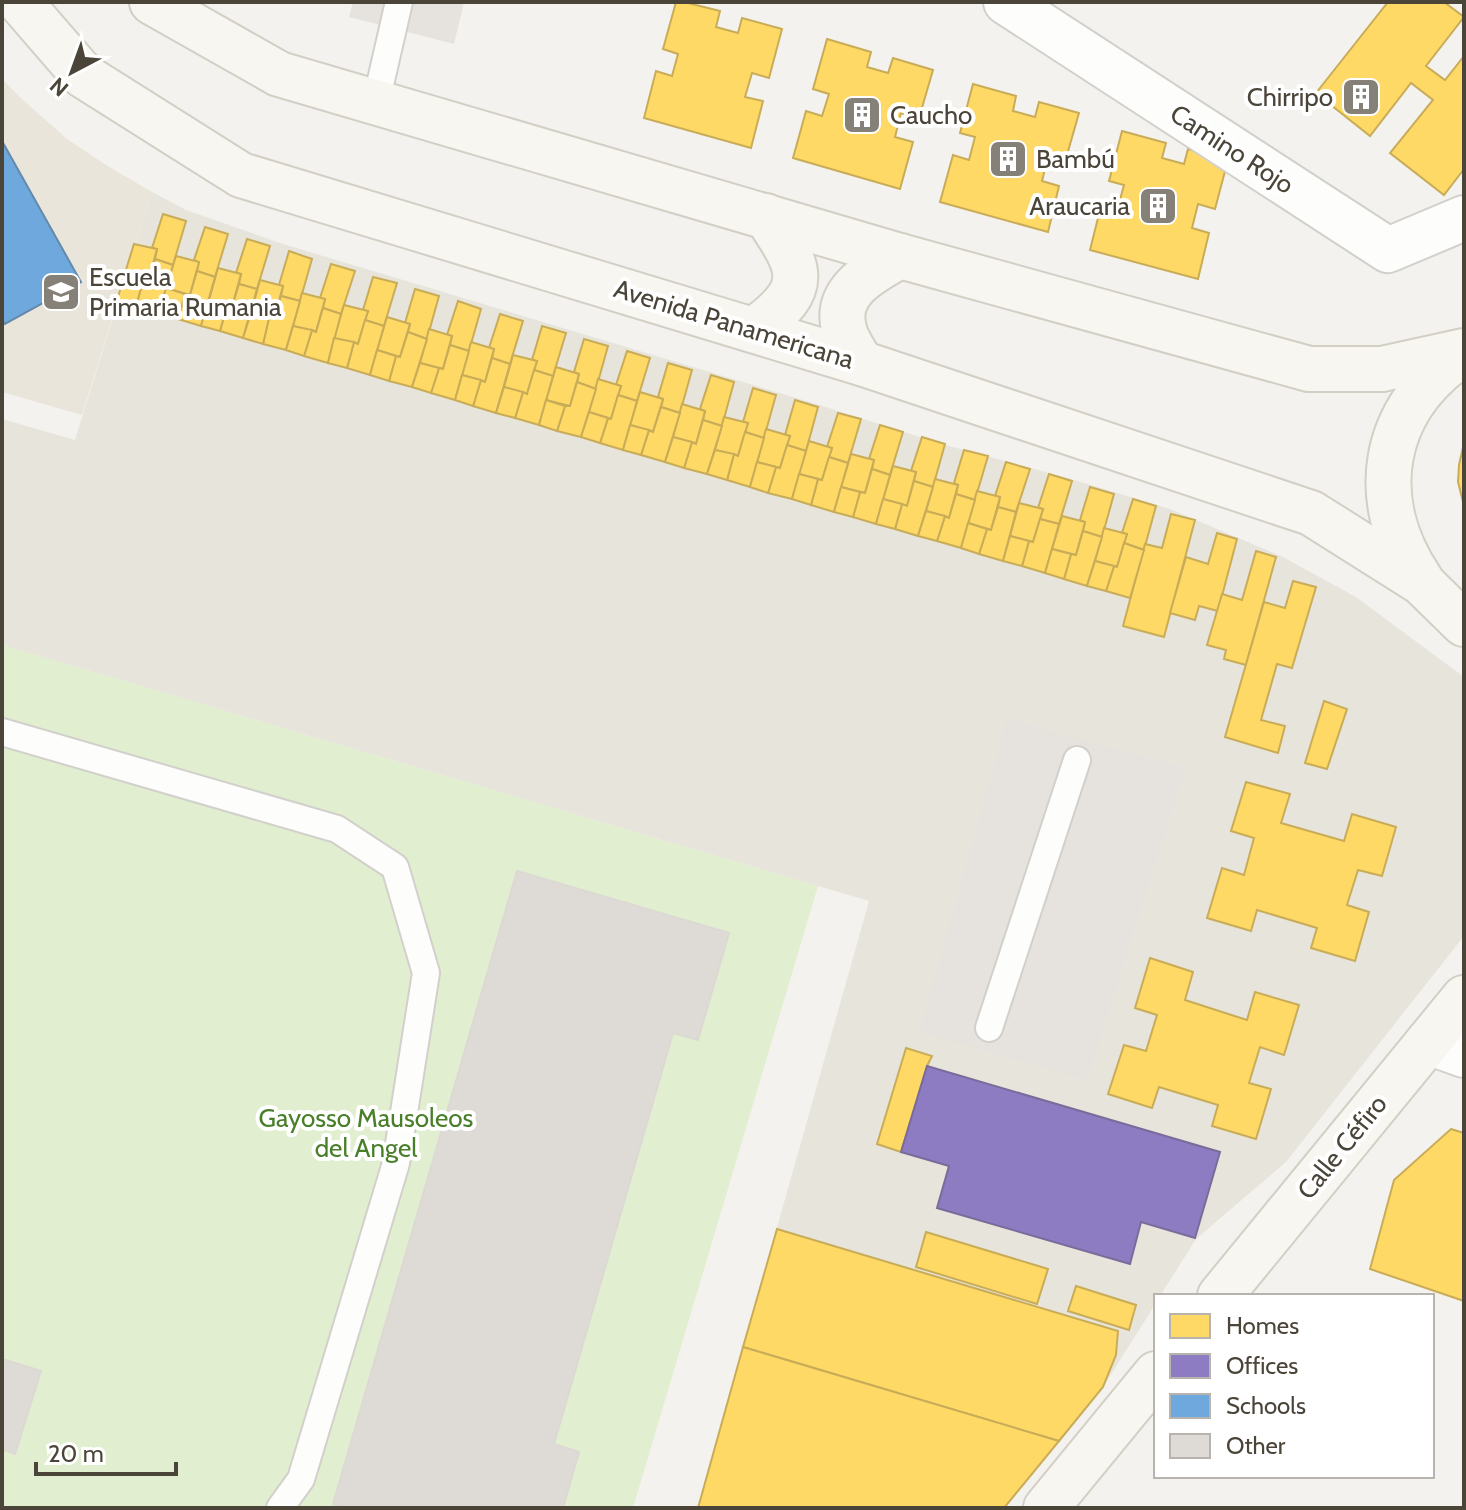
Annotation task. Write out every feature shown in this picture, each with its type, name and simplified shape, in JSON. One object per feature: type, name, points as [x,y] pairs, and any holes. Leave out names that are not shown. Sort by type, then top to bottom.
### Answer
[{"type":"street","name":"Avenida Panamericana","points":[[20,2],[84,76],[241,175],[755,329],[1311,513],[1422,583],[1464,624]]},
{"type":"street","points":[[152,2],[279,74],[900,256],[1309,369],[1382,369],[1464,352]]},
{"type":"street","name":"Camino Rojo","points":[[1006,2],[1388,250],[1464,218]]},
{"type":"street","points":[[755,329],[779,312],[791,294],[796,275],[790,252],[766,216]]},
{"type":"street","points":[[861,363],[844,331],[841,312],[851,290],[865,276],[900,256]]},
{"type":"street","points":[[1422,583],[1396,536],[1388,483],[1391,455],[1411,405],[1427,383],[1464,352]]},
{"type":"street","name":"Calle Céfiro","points":[[1222,1294],[1446,1049],[1464,998]]},
{"type":"street","points":[[1046,1508],[1154,1376]]},
{"type":"lane","points":[[376,102],[399,2]]},
{"type":"lane","points":[[2,732],[337,829],[395,867],[426,973],[396,1163],[301,1479],[280,1508]]},
{"type":"lane","points":[[989,1028],[1077,760]]},
{"type":"shaded area","points":[[353,2],[464,2],[454,44],[349,17]]},
{"type":"shaded area","name":"Escuela Primaria Rumania","points":[[2,79],[67,139],[152,192],[82,415],[2,392]]},
{"type":"shaded area","points":[[152,192],[186,210],[283,244],[942,444],[1170,509],[1281,556],[1356,597],[1464,677],[1464,936],[1286,1162],[1196,1239],[1161,1294],[1154,1294],[1154,1306],[1103,1387],[1004,1508],[698,1508],[869,901],[2,645],[2,419],[75,440]]},
{"type":"shaded area","points":[[1007,719],[1186,768],[1087,1080],[919,1032]]},
{"type":"green space","name":"Gayosso Mausoleos del Angel","points":[[2,645],[818,886],[633,1508],[2,1508]]},
{"type":"building: Homes","points":[[676,2],[720,11],[716,27],[738,33],[742,18],[782,29],[769,78],[752,73],[745,97],[763,101],[751,148],[644,118],[656,71],[672,76],[678,54],[663,49]]},
{"type":"building: Homes","name":"Chirripo","points":[[1388,2],[1444,2],[1464,17],[1426,66],[1445,80],[1464,56],[1464,169],[1444,195],[1390,153],[1433,100],[1411,83],[1370,136],[1316,93]]},
{"type":"building: Homes","name":"Caucho","points":[[827,39],[871,52],[867,67],[888,73],[893,58],[933,70],[919,118],[901,113],[895,137],[913,142],[900,189],[793,158],[806,111],[822,116],[829,94],[813,89]]},
{"type":"building: Homes","name":"Bambú","points":[[973,84],[1016,96],[1013,111],[1035,117],[1039,102],[1079,113],[1065,162],[1048,157],[1042,181],[1059,186],[1048,232],[940,202],[953,155],[969,160],[975,137],[960,133]]},
{"type":"building: Homes","name":"Araucaria","points":[[1122,131],[1166,143],[1162,158],[1184,164],[1188,149],[1228,160],[1215,209],[1198,204],[1192,228],[1209,233],[1198,279],[1090,250],[1102,202],[1118,207],[1124,185],[1109,181]]},
{"type":"building: Homes","points":[[163,214],[186,221],[173,265],[155,259],[157,249],[152,248]]},
{"type":"building: Homes","points":[[205,227],[228,234],[215,277],[197,271],[199,262],[194,260]]},
{"type":"building: Homes","points":[[247,239],[270,246],[257,289],[239,284],[241,274],[236,273]]},
{"type":"building: Homes","points":[[134,244],[157,249],[148,283],[124,276]]},
{"type":"building: Homes","points":[[289,251],[312,259],[300,301],[281,296],[283,286],[279,285]]},
{"type":"building: Homes","points":[[176,256],[199,262],[190,295],[166,288]]},
{"type":"building: Homes","points":[[155,259],[173,265],[159,313],[136,306],[143,281],[148,283]]},
{"type":"building: Homes","points":[[331,264],[355,271],[341,314],[323,308],[325,299],[320,298]]},
{"type":"building: Homes","points":[[218,268],[241,274],[232,307],[209,300]]},
{"type":"building: Homes","points":[[197,271],[215,277],[201,326],[178,319],[185,294],[190,295]]},
{"type":"building: Homes","points":[[124,276],[143,281],[136,306],[117,301]]},
{"type":"building: Homes","points":[[373,277],[397,283],[384,326],[365,320],[368,311],[363,310]]},
{"type":"building: Homes","points":[[260,280],[283,286],[274,319],[251,313]]},
{"type":"building: Homes","points":[[239,284],[257,289],[243,338],[220,331],[227,306],[232,307]]},
{"type":"building: Homes","points":[[166,288],[185,294],[178,319],[159,313]]},
{"type":"building: Homes","points":[[415,289],[439,296],[427,339],[408,332],[410,324],[405,323]]},
{"type":"building: Homes","points":[[302,293],[325,299],[316,332],[293,326]]},
{"type":"building: Homes","points":[[281,296],[300,301],[286,350],[263,344],[269,318],[274,319]]},
{"type":"building: Homes","points":[[209,300],[227,306],[220,331],[201,326]]},
{"type":"building: Homes","points":[[458,301],[481,309],[469,351],[450,345],[452,336],[447,335]]},
{"type":"building: Homes","points":[[344,305],[368,311],[358,344],[334,338]]},
{"type":"building: Homes","points":[[323,308],[341,314],[328,363],[304,356]]},
{"type":"building: Homes","points":[[251,313],[269,318],[263,344],[243,338]]},
{"type":"building: Homes","points":[[500,314],[523,321],[510,364],[492,358],[494,349],[489,348]]},
{"type":"building: Homes","points":[[387,317],[410,324],[400,357],[377,350]]},
{"type":"building: Homes","points":[[365,320],[384,326],[370,375],[347,368],[354,342],[358,344]]},
{"type":"building: Homes","points":[[293,326],[312,330],[304,356],[286,350]]},
{"type":"building: Homes","points":[[542,326],[566,333],[553,376],[534,370],[537,361],[532,360]]},
{"type":"building: Homes","points":[[429,329],[452,336],[443,369],[420,363]]},
{"type":"building: Homes","points":[[408,332],[427,339],[412,387],[389,381],[396,356],[400,357]]},
{"type":"building: Homes","points":[[334,338],[354,342],[347,368],[328,363]]},
{"type":"building: Homes","points":[[584,339],[608,346],[596,389],[577,382],[579,374],[574,372]]},
{"type":"building: Homes","points":[[471,342],[494,349],[485,382],[462,375]]},
{"type":"building: Homes","points":[[450,345],[469,351],[455,400],[431,393]]},
{"type":"building: Homes","points":[[377,350],[396,356],[389,381],[370,375]]},
{"type":"building: Homes","points":[[627,351],[650,358],[637,401],[618,395],[621,386],[616,385]]},
{"type":"building: Homes","points":[[513,355],[537,361],[527,394],[504,387]]},
{"type":"building: Homes","points":[[492,358],[510,364],[496,413],[473,406]]},
{"type":"building: Homes","points":[[420,363],[439,368],[431,393],[412,387]]},
{"type":"building: Homes","points":[[668,363],[692,370],[680,413],[661,407],[663,399],[658,397]]},
{"type":"building: Homes","points":[[556,367],[579,374],[570,406],[546,400]]},
{"type":"building: Homes","points":[[534,370],[553,376],[539,425],[515,418]]},
{"type":"building: Homes","points":[[462,375],[481,380],[473,406],[455,400]]},
{"type":"building: Homes","points":[[711,375],[734,382],[722,426],[703,420],[705,411],[700,409]]},
{"type":"building: Homes","points":[[598,379],[621,386],[611,419],[589,412]]},
{"type":"building: Homes","points":[[577,382],[596,389],[581,437],[557,431],[565,406],[570,406]]},
{"type":"building: Homes","points":[[504,387],[523,392],[515,418],[496,413]]},
{"type":"building: Homes","points":[[753,388],[776,395],[764,438],[745,432],[748,423],[743,422]]},
{"type":"building: Homes","points":[[640,392],[663,399],[653,432],[630,425]]},
{"type":"building: Homes","points":[[618,395],[637,401],[623,450],[600,443]]},
{"type":"building: Homes","points":[[546,400],[565,406],[557,431],[539,425]]},
{"type":"building: Homes","points":[[795,400],[818,407],[806,451],[787,445],[790,436],[785,435]]},
{"type":"building: Homes","points":[[682,404],[705,411],[696,444],[673,437]]},
{"type":"building: Homes","points":[[661,407],[680,413],[665,462],[641,455]]},
{"type":"building: Homes","points":[[589,412],[608,418],[600,443],[581,437]]},
{"type":"building: Homes","points":[[838,413],[861,419],[848,463],[829,457],[832,448],[827,447]]},
{"type":"building: Homes","points":[[724,417],[748,423],[738,456],[715,450]]},
{"type":"building: Homes","points":[[703,420],[722,426],[707,474],[684,468]]},
{"type":"building: Homes","points":[[630,425],[649,430],[641,455],[623,450]]},
{"type":"building: Homes","points":[[880,425],[903,432],[890,475],[872,469],[874,460],[869,459]]},
{"type":"building: Homes","points":[[766,429],[790,436],[780,468],[757,462]]},
{"type":"building: Homes","points":[[745,432],[764,438],[750,487],[727,480],[734,454],[738,456]]},
{"type":"building: Homes","points":[[673,437],[692,442],[684,468],[665,462]]},
{"type":"building: Homes","points":[[922,437],[945,444],[933,487],[914,481],[916,472],[911,471]]},
{"type":"building: Homes","points":[[809,441],[832,448],[822,480],[799,474]]},
{"type":"building: Homes","points":[[1464,443],[1464,506],[1458,482]]},
{"type":"building: Homes","points":[[787,445],[806,451],[792,499],[768,493]]},
{"type":"building: Homes","points":[[715,450],[734,454],[727,480],[707,474]]},
{"type":"building: Homes","points":[[964,450],[988,456],[975,500],[956,494],[958,485],[954,483]]},
{"type":"building: Homes","points":[[851,454],[874,460],[865,493],[841,487]]},
{"type":"building: Homes","points":[[829,457],[848,463],[834,512],[811,505],[818,479],[822,480]]},
{"type":"building: Homes","points":[[757,462],[776,467],[768,493],[750,487]]},
{"type":"building: Homes","points":[[1006,462],[1030,469],[1016,512],[998,507],[1000,497],[995,496]]},
{"type":"building: Homes","points":[[893,466],[916,472],[907,506],[883,499]]},
{"type":"building: Homes","points":[[872,469],[890,475],[876,524],[853,517],[860,492],[865,493]]},
{"type":"building: Homes","points":[[799,474],[818,479],[811,505],[792,499]]},
{"type":"building: Homes","points":[[1049,474],[1072,481],[1059,524],[1040,519],[1043,509],[1038,508]]},
{"type":"building: Homes","points":[[935,479],[958,485],[949,518],[926,511]]},
{"type":"building: Homes","points":[[914,481],[933,487],[918,536],[895,529],[902,504],[907,506]]},
{"type":"building: Homes","points":[[841,487],[860,492],[853,517],[834,512]]},
{"type":"building: Homes","points":[[1090,487],[1114,494],[1102,537],[1083,531],[1085,522],[1080,520]]},
{"type":"building: Homes","points":[[977,491],[1000,497],[991,530],[968,523]]},
{"type":"building: Homes","points":[[956,494],[975,500],[961,548],[937,541],[945,516],[949,518]]},
{"type":"building: Homes","points":[[883,499],[902,504],[895,529],[876,524]]},
{"type":"building: Homes","points":[[1133,499],[1156,506],[1144,550],[1124,543],[1127,534],[1122,533]]},
{"type":"building: Homes","points":[[1019,503],[1043,509],[1033,542],[1010,536]]},
{"type":"building: Homes","points":[[998,507],[1016,512],[1003,561],[979,554]]},
{"type":"building: Homes","points":[[926,511],[945,516],[937,541],[918,536]]},
{"type":"building: Homes","points":[[1171,514],[1195,520],[1164,637],[1123,626],[1145,544],[1162,548]]},
{"type":"building: Homes","points":[[1062,516],[1085,522],[1076,555],[1052,549]]},
{"type":"building: Homes","points":[[1040,519],[1059,524],[1045,573],[1022,566],[1029,541],[1033,542]]},
{"type":"building: Homes","points":[[968,523],[987,529],[979,554],[961,548]]},
{"type":"building: Homes","points":[[1104,528],[1127,534],[1117,567],[1095,561]]},
{"type":"building: Homes","points":[[1083,531],[1102,537],[1087,586],[1064,579],[1071,554],[1076,555]]},
{"type":"building: Homes","points":[[1217,533],[1237,539],[1218,611],[1199,606],[1195,620],[1170,613],[1186,557],[1208,564]]},
{"type":"building: Homes","points":[[1010,536],[1029,541],[1022,566],[1003,561]]},
{"type":"building: Homes","points":[[1124,543],[1144,550],[1130,598],[1106,591]]},
{"type":"building: Homes","points":[[1052,549],[1071,554],[1064,579],[1045,573]]},
{"type":"building: Homes","points":[[1256,551],[1276,557],[1246,665],[1224,659],[1226,650],[1207,645],[1222,594],[1242,600]]},
{"type":"building: Homes","points":[[1095,561],[1114,566],[1106,591],[1087,586]]},
{"type":"building: Homes","points":[[1293,581],[1316,587],[1292,668],[1277,664],[1261,720],[1285,726],[1278,753],[1225,737],[1264,602],[1285,608]]},
{"type":"building: Homes","points":[[1324,701],[1347,709],[1327,769],[1305,763]]},
{"type":"building: Homes","points":[[1246,782],[1290,794],[1281,823],[1344,841],[1352,814],[1396,827],[1382,876],[1358,870],[1347,905],[1369,912],[1355,961],[1311,948],[1317,928],[1257,910],[1251,931],[1207,918],[1222,868],[1244,875],[1254,838],[1231,831]]},
{"type":"building: Homes","points":[[1150,958],[1193,972],[1185,1000],[1247,1020],[1255,992],[1299,1005],[1284,1055],[1260,1047],[1249,1083],[1271,1089],[1256,1139],[1212,1126],[1218,1105],[1159,1087],[1152,1108],[1108,1094],[1124,1045],[1146,1051],[1157,1015],[1135,1008]]},
{"type":"building: Homes","points":[[906,1048],[932,1056],[901,1152],[877,1144]]},
{"type":"building: Homes","points":[[1451,1129],[1464,1133],[1464,1301],[1370,1269],[1394,1180]]},
{"type":"building: Homes","points":[[777,1229],[1118,1331],[1116,1355],[1103,1387],[1059,1441],[743,1347]]},
{"type":"building: Homes","points":[[926,1232],[1048,1269],[1037,1304],[916,1267]]},
{"type":"building: Homes","points":[[1076,1286],[1136,1305],[1129,1330],[1068,1311]]},
{"type":"building: Homes","points":[[743,1347],[1059,1441],[1004,1508],[698,1508]]},
{"type":"building: Offices","points":[[927,1066],[1220,1152],[1195,1238],[1141,1222],[1130,1264],[937,1208],[949,1166],[901,1152]]},
{"type":"building: Schools","points":[[2,141],[81,282],[5,324],[2,319]]},
{"type":"building: Other","points":[[517,871],[729,933],[698,1040],[673,1033],[554,1444],[579,1452],[563,1508],[347,1508],[333,1504]]},
{"type":"building: Other","points":[[2,1359],[41,1371],[15,1454],[2,1449]]},
{"type":"place","name":"Chirripo","points":[[1361,97]]},
{"type":"place","name":"Caucho","points":[[862,115]]},
{"type":"place","name":"Bambú","points":[[1008,159]]},
{"type":"place","name":"Araucaria","points":[[1158,206]]},
{"type":"place","name":"Escuela Primaria Rumania","points":[[61,292]]}]
